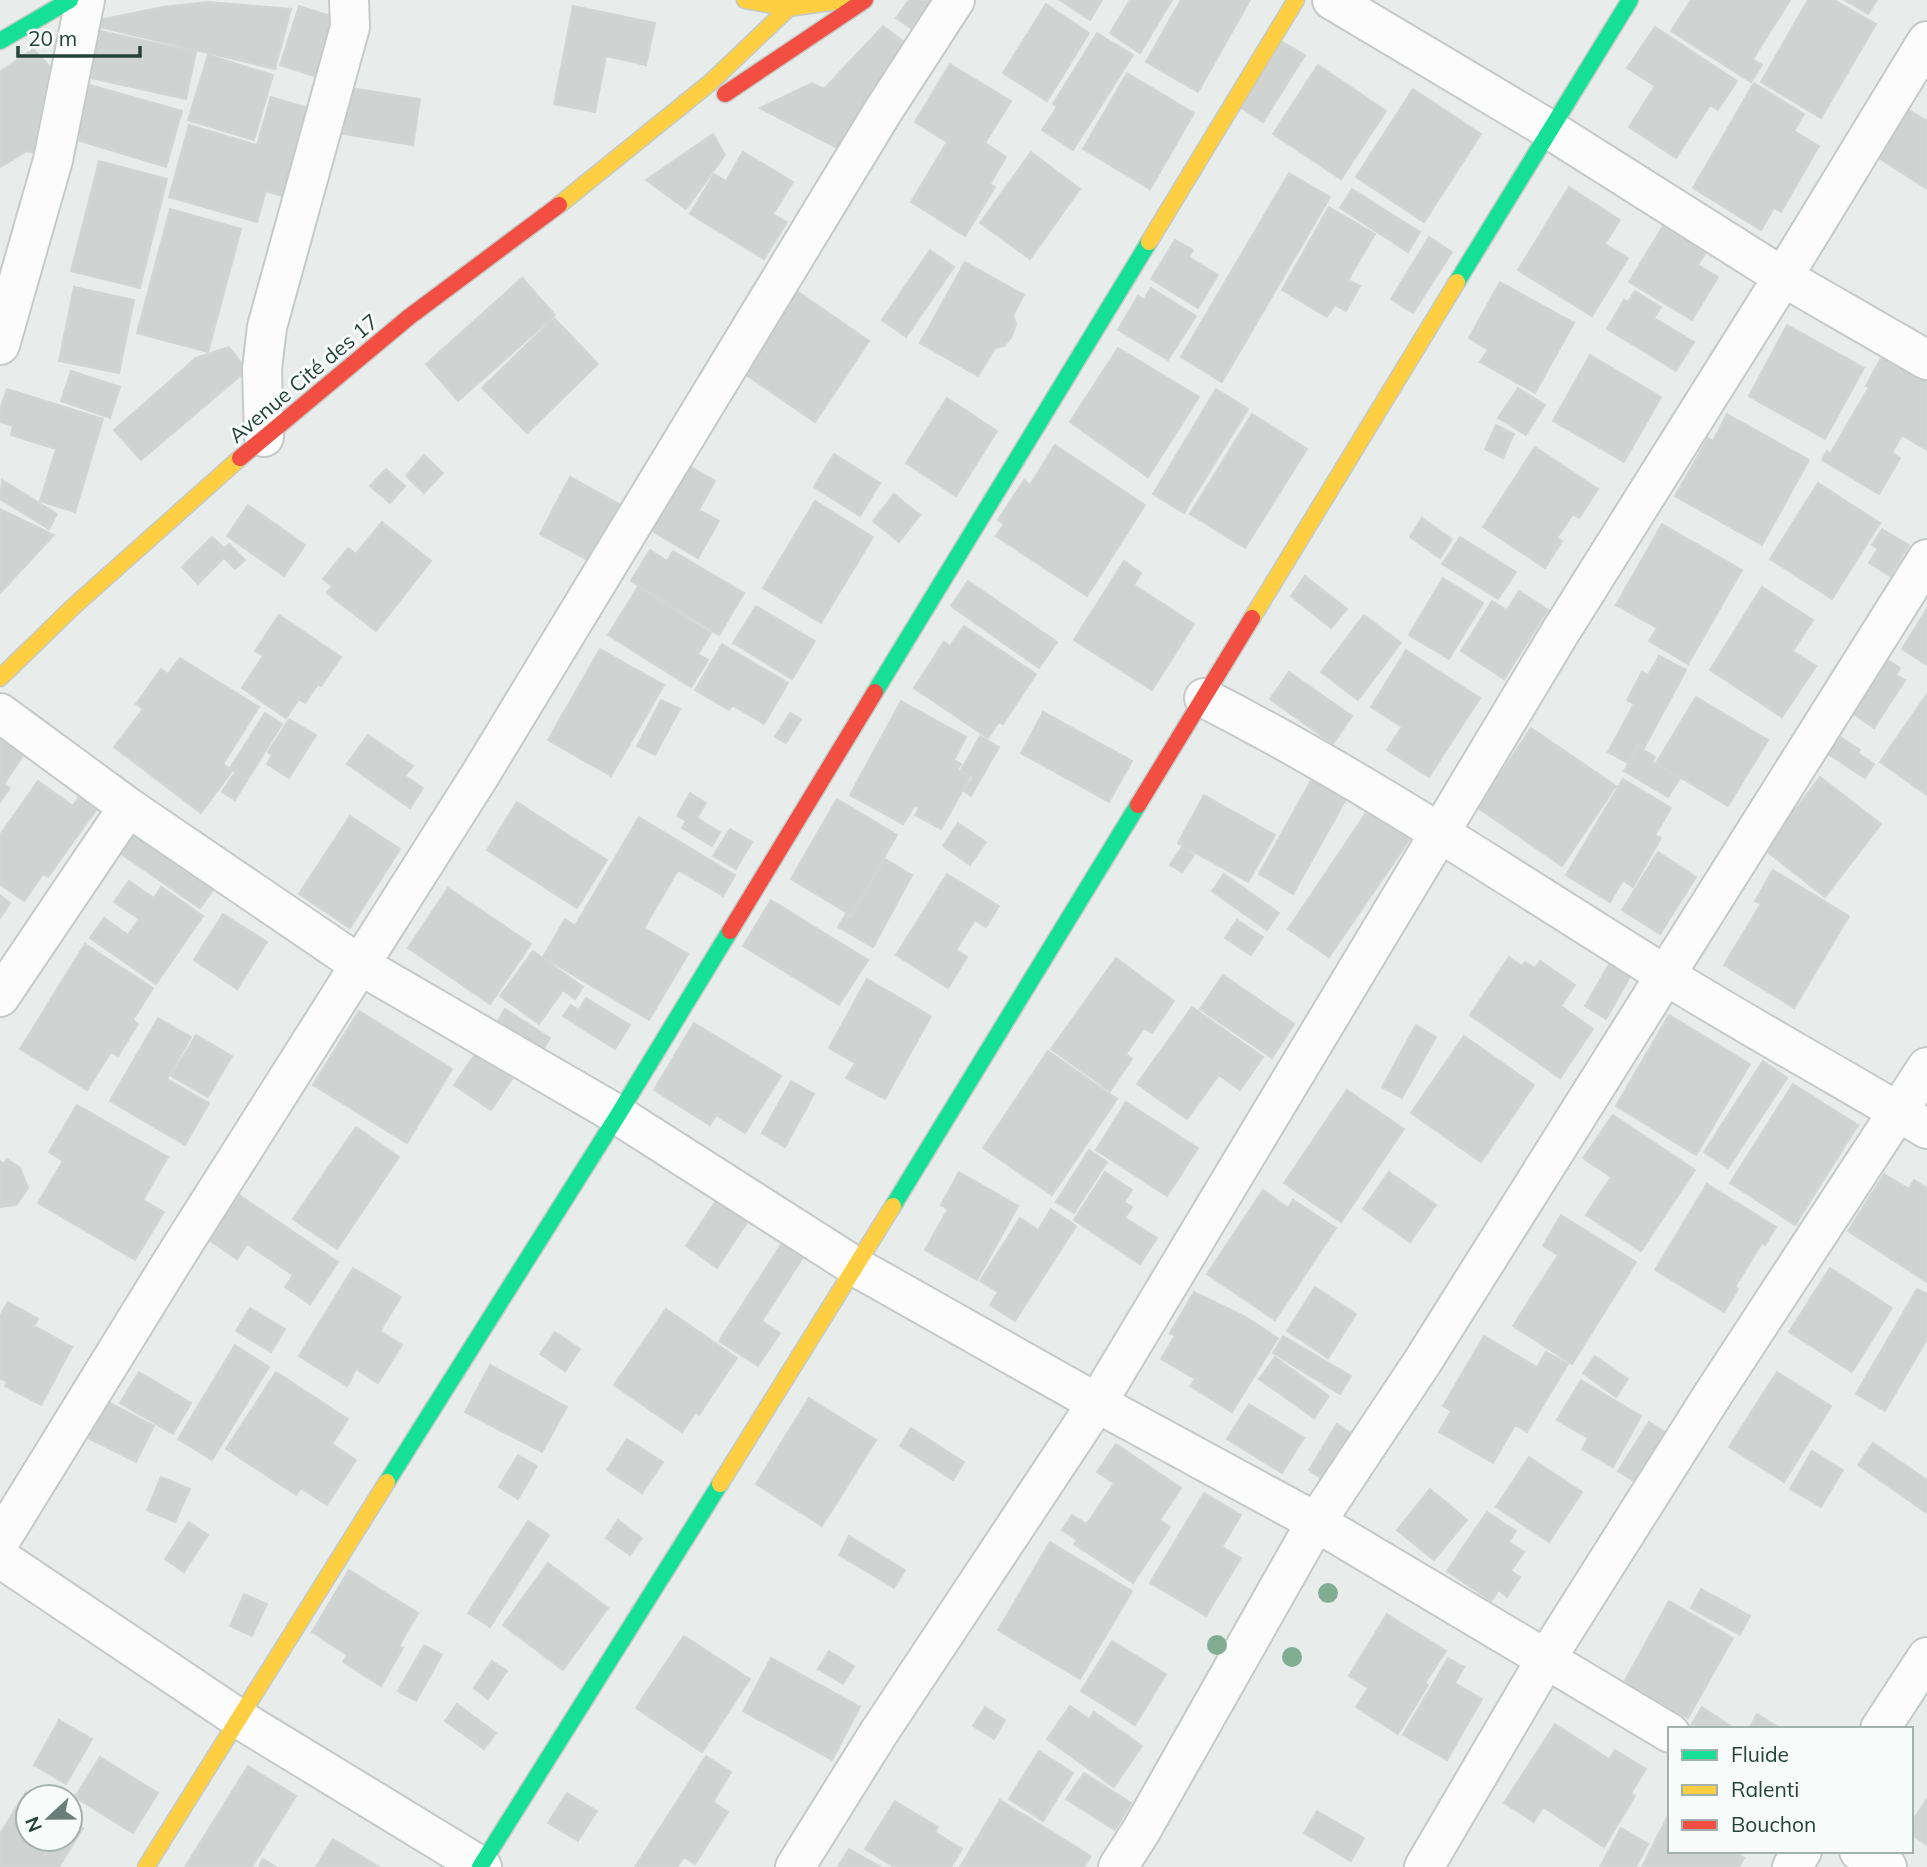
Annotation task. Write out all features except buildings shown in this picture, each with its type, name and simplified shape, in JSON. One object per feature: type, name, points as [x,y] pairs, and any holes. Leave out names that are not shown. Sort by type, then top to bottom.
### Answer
[{"type":"street","points":[[0,41],[70,0]]},
{"type":"street","points":[[0,345],[53,160],[85,0]]},
{"type":"street","points":[[264,437],[262,369],[267,327],[350,27],[349,0]]},
{"type":"street","points":[[744,0],[792,4],[845,0]]},
{"type":"street","points":[[650,130],[696,111],[719,98],[865,0]]},
{"type":"street","points":[[0,1541],[175,1257],[480,775],[883,111],[955,0]]},
{"type":"street","points":[[146,1867],[241,1720],[618,1115],[1296,0]]},
{"type":"street","points":[[1332,0],[1552,131],[1783,277],[1927,360]]},
{"type":"street","points":[[0,1558],[241,1720],[481,1867],[856,1267],[1630,0]]},
{"type":"street","name":"Avenue Cité des 17","points":[[0,678],[74,606],[264,437],[409,317],[581,188],[711,82],[792,4]]},
{"type":"street","points":[[795,1867],[878,1734],[1097,1403],[1439,833],[1927,41]]},
{"type":"street","points":[[1118,1867],[1316,1522],[1423,1361],[1927,559]]},
{"type":"street","points":[[1203,698],[1274,734],[1439,833],[1665,975],[1913,1120]]},
{"type":"street","points":[[0,713],[128,807],[360,965],[618,1115],[856,1267],[1097,1403],[1316,1522],[1668,1732]]},
{"type":"street","points":[[0,997],[128,807]]},
{"type":"street","points":[[1424,1867],[1546,1659],[1712,1396],[1913,1120],[1927,1067]]},
{"type":"street","points":[[1881,1727],[1927,1657]]},
{"type":"street","points":[[1862,1853],[1887,1867]]},
{"type":"traffic: fast","points":[[0,41],[70,0]]},
{"type":"traffic: fast","points":[[1457,282],[1630,0]]},
{"type":"traffic: fast","points":[[875,692],[1149,242]]},
{"type":"traffic: fast","points":[[893,1206],[1138,805]]},
{"type":"traffic: fast","points":[[387,1482],[618,1115],[730,931]]},
{"type":"traffic: fast","points":[[480,1867],[720,1484]]},
{"type":"traffic: slow","points":[[745,0],[788,8],[845,0]]},
{"type":"traffic: slow","points":[[559,205],[711,82],[797,0]]},
{"type":"traffic: slow","points":[[1149,242],[1296,0]]},
{"type":"traffic: slow","points":[[1252,618],[1457,282]]},
{"type":"traffic: slow","points":[[0,678],[74,606],[240,458]]},
{"type":"traffic: slow","points":[[720,1484],[893,1206]]},
{"type":"traffic: slow","points":[[146,1867],[387,1482]]},
{"type":"traffic: jam","points":[[725,94],[865,0]]},
{"type":"traffic: jam","points":[[240,458],[409,317],[559,205]]},
{"type":"traffic: jam","points":[[1138,805],[1252,618]]},
{"type":"traffic: jam","points":[[730,931],[875,692]]}]
